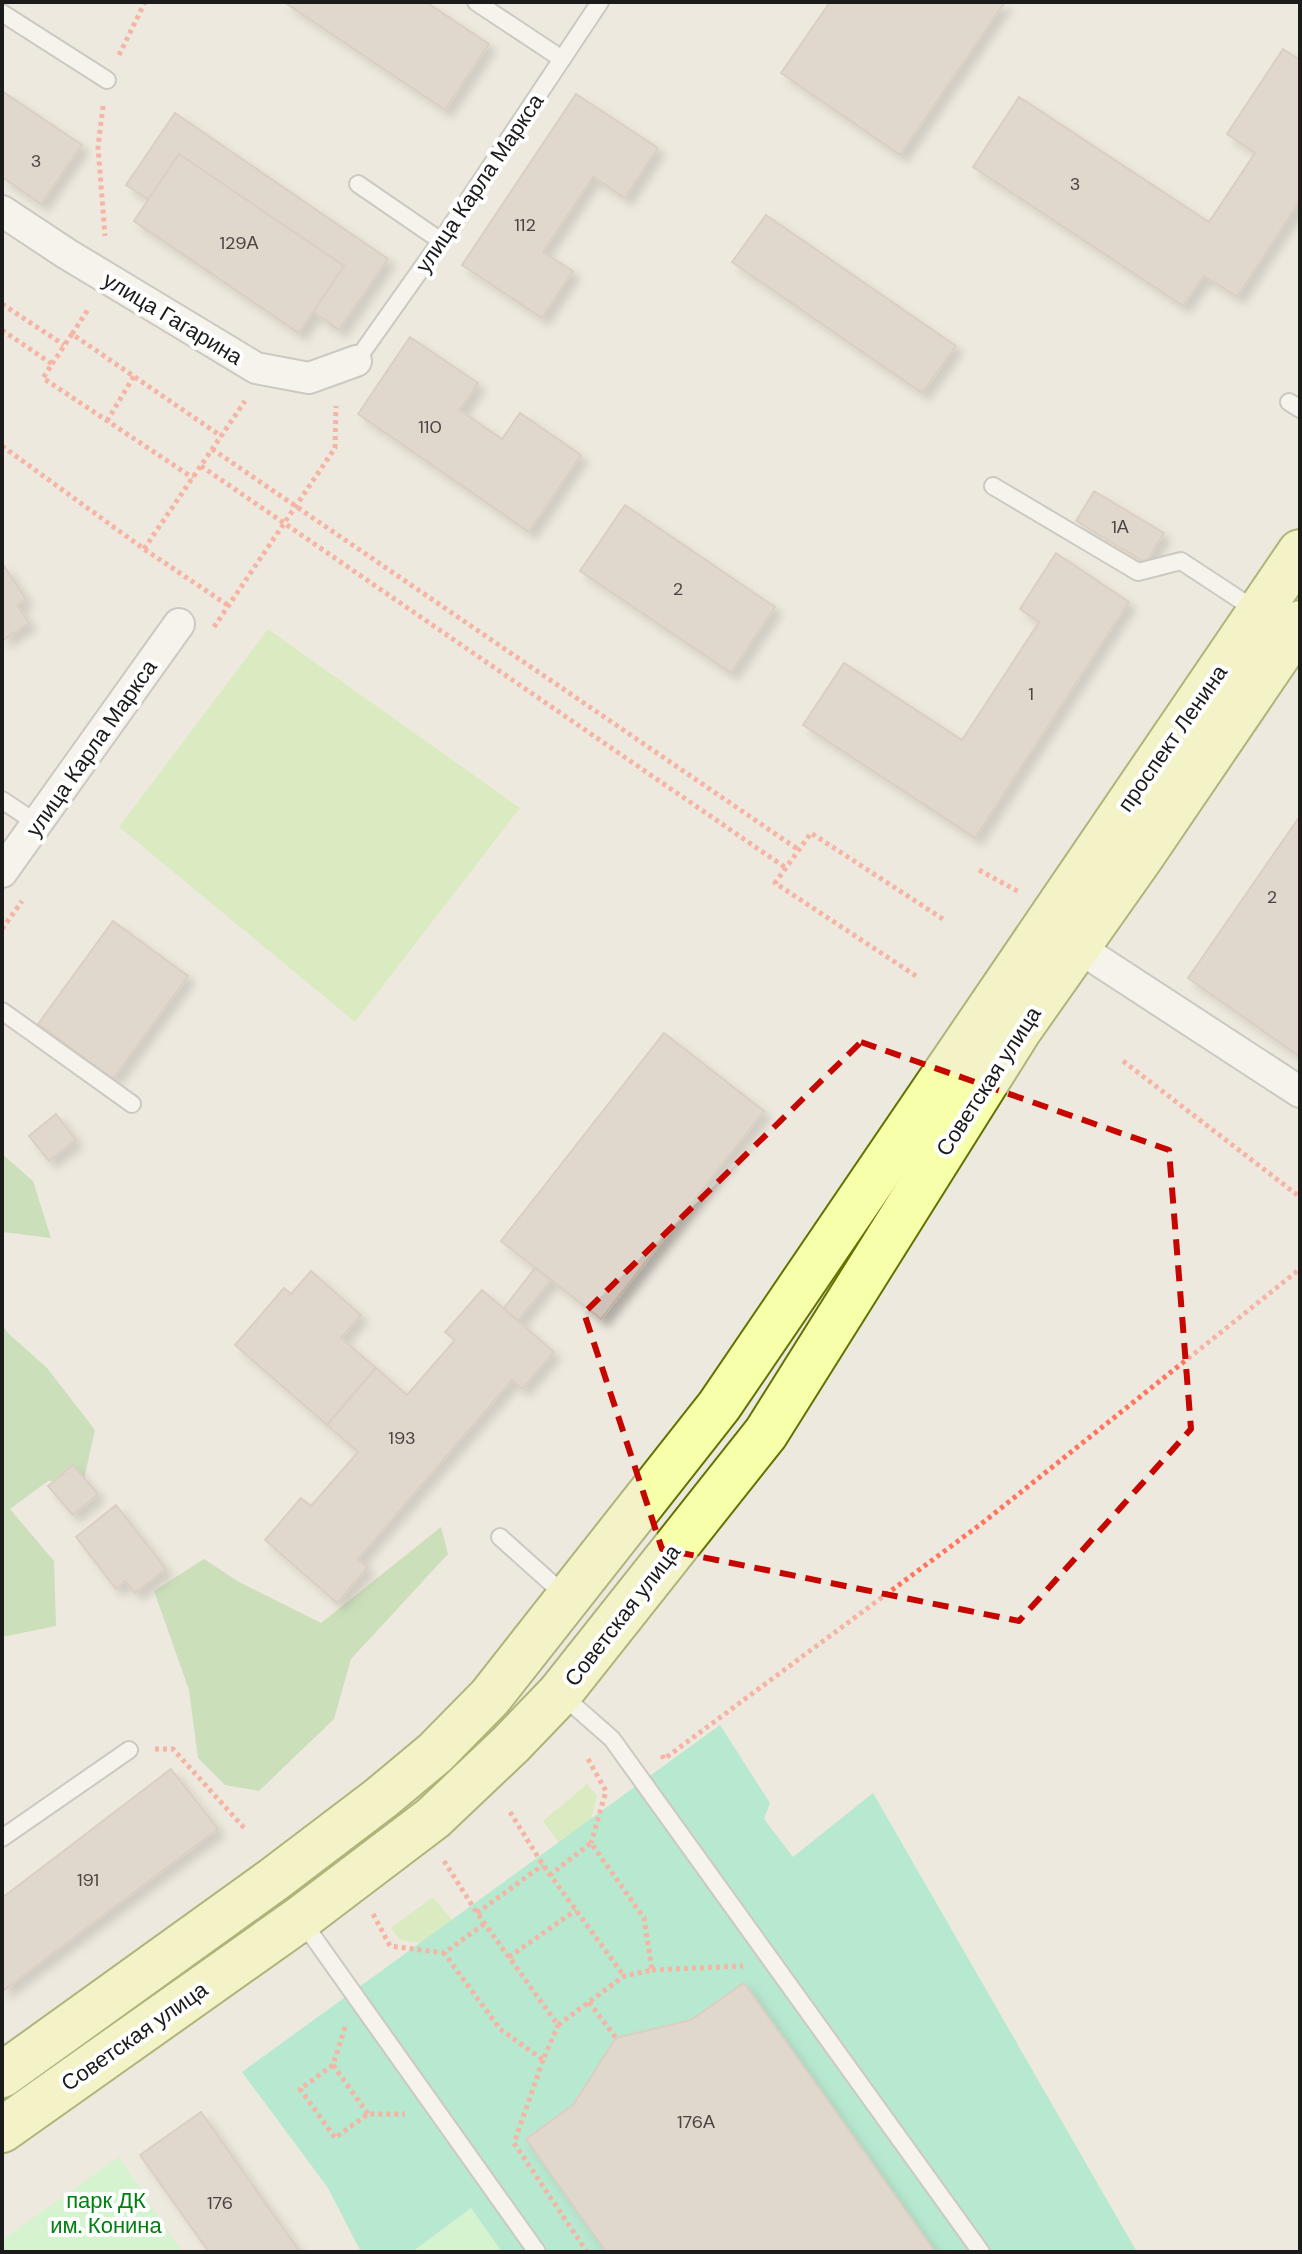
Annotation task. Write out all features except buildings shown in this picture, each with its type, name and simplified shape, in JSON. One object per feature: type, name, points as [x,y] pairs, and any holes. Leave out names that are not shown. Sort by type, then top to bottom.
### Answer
[{"type":"main road","name":"проспект Ленина","points":[[1048,922],[1141,857],[1279,618],[1300,552]]},
{"type":"main road","name":"Советская улица","points":[[2,2075],[273,1880],[435,1753],[490,1697],[719,1406],[1048,922]]},
{"type":"main road","name":"Советская улица","points":[[2,2130],[300,1919],[433,1818],[560,1693],[766,1433],[1019,1030],[1048,922]]},
{"type":"street","name":"улица Гагарина","points":[[2,211],[256,368],[309,378],[356,361]]},
{"type":"street","name":"улица Карла Маркса","points":[[2,872],[179,624]]},
{"type":"street","points":[[1048,922],[1300,1092]]},
{"type":"lane","points":[[476,2],[562,59]]},
{"type":"lane","name":"улица Карла Маркса","points":[[356,361],[441,241],[600,2]]},
{"type":"lane","points":[[2,13],[107,80]]},
{"type":"lane","points":[[358,184],[441,241]]},
{"type":"lane","points":[[993,486],[1138,572],[1181,561],[1279,618]]},
{"type":"lane","points":[[2,800],[38,824]]},
{"type":"lane","points":[[2,1011],[132,1104]]},
{"type":"lane","points":[[500,1537],[569,1599]]},
{"type":"lane","points":[[560,1693],[612,1739],[981,2252]]},
{"type":"lane","points":[[2,1838],[129,1750]]},
{"type":"lane","points":[[300,1919],[537,2252]]},
{"type":"path","points":[[108,279],[98,147],[107,80],[145,2]]},
{"type":"path","points":[[2,304],[64,345]]},
{"type":"path","points":[[2,330],[52,364]]},
{"type":"path","points":[[193,478],[43,378],[64,345],[72,334],[221,436]]},
{"type":"path","points":[[144,549],[266,371]]},
{"type":"path","points":[[107,421],[134,376]]},
{"type":"path","points":[[2,446],[229,606]]},
{"type":"path","points":[[212,449],[799,850]]},
{"type":"path","points":[[201,466],[786,868]]},
{"type":"path","points":[[916,976],[775,883],[811,833],[946,921]]},
{"type":"path","points":[[979,870],[1048,922]]},
{"type":"path","points":[[1123,1061],[1300,1197]]},
{"type":"path","points":[[655,1746],[664,1759],[690,1740],[981,1524],[1300,1269]]},
{"type":"path","points":[[129,1750],[173,1749],[246,1830]]},
{"type":"path","points":[[550,1875],[591,1843],[606,1791],[587,1757]]},
{"type":"path","points":[[510,1812],[543,1865],[624,1976]]},
{"type":"path","points":[[591,1843],[644,1918],[652,1970]]},
{"type":"path","points":[[444,1860],[484,1924],[558,2025]]},
{"type":"path","points":[[477,1913],[543,1865]]},
{"type":"path","points":[[509,1957],[576,1910]]},
{"type":"path","points":[[371,1912],[390,1946],[444,1953],[484,1924]]},
{"type":"path","points":[[444,1953],[500,2029],[543,2060]]},
{"type":"path","points":[[587,2252],[514,2143],[558,2025],[624,1976],[652,1970],[749,1966]]},
{"type":"path","points":[[355,1995],[333,2065],[300,2089],[335,2138],[368,2114],[439,2114]]},
{"type":"path","points":[[589,2002],[616,2038]]},
{"type":"path","points":[[333,2065],[368,2114]]},
{"type":"highlighted area","points":[[861,1042],[1169,1150],[1191,1429],[1019,1621],[662,1549],[584,1313]]},
{"type":"green space","points":[[268,629],[520,808],[355,1022],[119,827]]},
{"type":"green space","points":[[2,1154],[33,1181],[51,1238],[2,1232]]},
{"type":"green space","points":[[2,1325],[47,1368],[95,1430],[84,1479],[48,1481],[10,1509],[54,1561],[56,1626],[2,1637]]},
{"type":"green space","points":[[441,1527],[448,1554],[351,1659],[334,1719],[259,1791],[225,1785],[198,1758],[189,1690],[154,1591],[204,1559],[239,1582],[321,1623]]},
{"type":"green space","points":[[720,1725],[770,1803],[764,1819],[793,1857],[873,1793],[1137,2252],[502,2252],[471,2208],[412,2252],[361,2252],[328,2188],[242,2072]]},
{"type":"green space","points":[[587,1784],[597,1796],[586,1839],[566,1853],[543,1821]]},
{"type":"green space","points":[[433,1897],[460,1930],[443,1946],[400,1940],[391,1928]]},
{"type":"green space","name":"парк ДК им. Конина","points":[[119,2157],[182,2252],[2,2252],[2,2240]]},
{"type":"green space","points":[[471,2208],[502,2252],[412,2252]]}]
